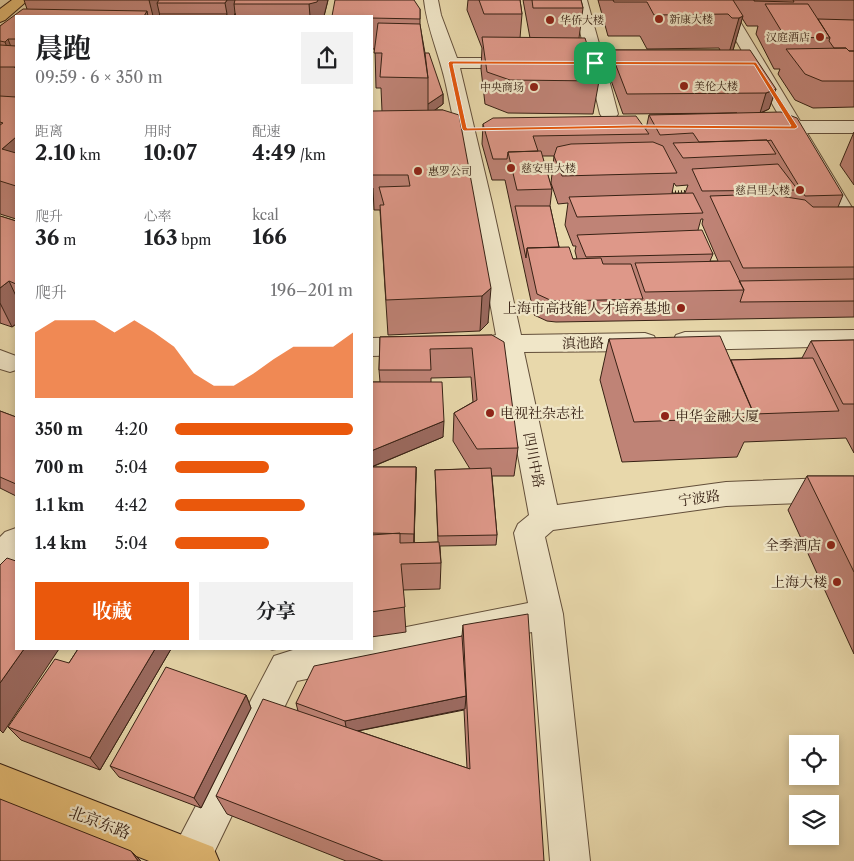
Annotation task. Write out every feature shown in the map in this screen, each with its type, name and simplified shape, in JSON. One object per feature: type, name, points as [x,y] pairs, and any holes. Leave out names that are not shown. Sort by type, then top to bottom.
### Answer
[{"type":"main road","points":[[0,17],[21,0]]},
{"type":"main road","name":"北京东路","points":[[0,783],[195,859]]},
{"type":"street","name":"四川中路","points":[[431,0],[433,15],[449,58],[465,129],[511,344],[545,519]]},
{"type":"street","points":[[580,0],[609,114]]},
{"type":"street","points":[[720,0],[854,229]]},
{"type":"street","points":[[736,29],[755,29]]},
{"type":"street","points":[[427,53],[449,58],[595,63],[661,63]]},
{"type":"street","points":[[737,63],[756,63]]},
{"type":"street","points":[[594,128],[623,127]]},
{"type":"street","points":[[747,127],[854,127]]},
{"type":"street","name":"滇池路","points":[[474,344],[854,338]]},
{"type":"street","points":[[373,347],[437,345]]},
{"type":"street","name":"宁波路","points":[[545,519],[726,494],[854,489]]},
{"type":"street","points":[[545,519],[529,533],[547,614],[570,861]]},
{"type":"street","points":[[0,530],[15,539]]},
{"type":"street","points":[[0,557],[15,541]]},
{"type":"street","points":[[373,649],[547,614]]},
{"type":"street","points":[[195,859],[286,667],[370,650]]},
{"type":"path","points":[[542,164],[560,164]]},
{"type":"path","points":[[676,199],[672,192],[690,191]]},
{"type":"building","points":[[159,0],[227,0],[225,3],[157,3]]},
{"type":"building","points":[[235,0],[318,0],[309,4],[234,4]]},
{"type":"building","points":[[335,0],[414,0],[420,9],[420,19],[373,18],[373,15],[332,15]]},
{"type":"building","points":[[479,0],[520,0],[522,14],[484,14]]},
{"type":"building","points":[[532,0],[581,0],[583,8],[533,8]]},
{"type":"building","points":[[613,0],[733,0],[743,16],[732,18],[728,14],[654,15],[647,2],[614,2]]},
{"type":"building","points":[[793,0],[794,2],[754,1]]},
{"type":"building","points":[[765,4],[808,4],[830,38],[785,37]]},
{"type":"building","points":[[23,9],[147,11],[145,15],[15,15],[15,39],[8,39],[5,42],[0,41],[0,26]]},
{"type":"building","points":[[160,14],[227,14],[226,15]]},
{"type":"building","points":[[818,19],[854,20],[854,51],[849,51],[846,48],[834,48]]},
{"type":"building","points":[[378,23],[420,24],[428,78],[380,77],[382,53],[374,53]]},
{"type":"building","points":[[482,37],[585,38],[599,81],[510,80],[487,72]]},
{"type":"building","points":[[0,45],[15,46],[15,67],[0,67]]},
{"type":"building","points":[[846,48],[849,51],[854,51],[854,81],[822,81],[805,74],[786,49]]},
{"type":"building","points":[[610,50],[750,50],[776,89],[766,93],[627,94]]},
{"type":"building","points":[[425,53],[429,53],[443,94],[428,104],[428,78]]},
{"type":"building","points":[[0,96],[15,97],[15,138],[2,149],[15,153],[15,186],[0,181],[0,125],[3,123],[0,122]]},
{"type":"building","points":[[443,110],[459,115],[491,288],[482,296],[386,300],[380,205],[384,205],[379,187],[410,186],[408,175],[373,175],[373,111]]},
{"type":"building","points":[[781,112],[797,118],[843,195],[805,196],[771,140],[699,142],[693,133],[660,135],[649,115]]},
{"type":"building","points":[[636,116],[649,134],[533,136],[538,151],[508,152],[507,159],[493,159],[483,124],[493,118]]},
{"type":"building","points":[[767,140],[776,154],[683,158],[673,143]]},
{"type":"building","points":[[653,142],[663,146],[677,173],[562,176],[554,156],[557,147],[571,144]]},
{"type":"building","points":[[541,151],[552,189],[517,190],[508,152]]},
{"type":"building","points":[[778,164],[798,190],[702,191],[692,169]]},
{"type":"building","points":[[693,193],[703,213],[577,217],[569,197]]},
{"type":"building","points":[[767,194],[805,200],[813,207],[854,207],[854,267],[743,268],[710,196]]},
{"type":"building","points":[[515,206],[550,206],[559,247],[527,248],[526,258]]},
{"type":"building","points":[[0,216],[15,221],[15,284],[9,281],[0,288]]},
{"type":"building","points":[[702,230],[713,254],[586,257],[577,235]]},
{"type":"building","points":[[569,247],[573,259],[601,258],[603,264],[631,264],[643,299],[559,301],[550,300],[537,294],[527,248]]},
{"type":"building","points":[[730,261],[744,290],[645,292],[635,263]]},
{"type":"building","points":[[854,279],[854,301],[740,302],[744,290],[739,281]]},
{"type":"building","points":[[492,335],[504,342],[518,448],[477,449],[454,413],[477,400],[472,348],[430,349],[431,370],[379,370],[380,337]]},
{"type":"building","points":[[720,336],[755,417],[634,422],[609,339]]},
{"type":"building","points":[[854,340],[854,404],[843,404],[811,341]]},
{"type":"building","points":[[813,358],[839,411],[754,414],[731,360]]},
{"type":"building","points":[[373,382],[442,382],[444,421],[373,450]]},
{"type":"building","points":[[0,411],[15,417],[15,484],[0,477]]},
{"type":"building","points":[[373,467],[416,467],[414,534],[373,533]]},
{"type":"building","points":[[491,468],[497,535],[438,536],[435,470]]},
{"type":"building","points":[[807,476],[854,476],[854,572]]},
{"type":"building","points":[[400,533],[400,543],[439,542],[441,563],[401,564],[405,607],[373,612],[373,535]]},
{"type":"building","points":[[7,558],[15,561],[15,650],[23,650],[0,683],[0,565]]},
{"type":"building","points":[[528,614],[544,861],[383,861],[216,796],[263,699],[470,769],[463,625]]},
{"type":"building","points":[[462,636],[466,696],[345,721],[296,703],[314,666]]},
{"type":"building","points":[[77,650],[154,650],[90,758],[8,727],[55,659],[69,663]]},
{"type":"building","points":[[166,667],[246,695],[194,798],[110,766]]},
{"type":"building","points":[[0,799],[131,851],[138,861],[0,861]]},
{"type":"place","name":"新康大楼","points":[[659,19]]},
{"type":"place","name":"华侨大楼","points":[[550,20]]},
{"type":"place","name":"汉庭酒店","points":[[820,37]]},
{"type":"place","name":"美伦大楼","points":[[684,86]]},
{"type":"place","name":"中央商场","points":[[534,87]]},
{"type":"place","name":"慈安里大楼","points":[[511,168]]},
{"type":"place","name":"惠罗公司","points":[[418,171]]},
{"type":"place","name":"慈昌里大楼","points":[[800,190]]},
{"type":"place","name":"上海市高技能人才培养基地","points":[[681,308]]},
{"type":"place","name":"电视社杂志社","points":[[490,413]]},
{"type":"place","name":"申华金融大厦","points":[[665,416]]},
{"type":"place","name":"全季酒店","points":[[831,545]]},
{"type":"place","name":"上海大楼","points":[[837,582]]},
{"type":"route","points":[[450,63],[595,63],[756,63],[795,127],[633,126],[614,128],[464,129],[450,63]]}]
